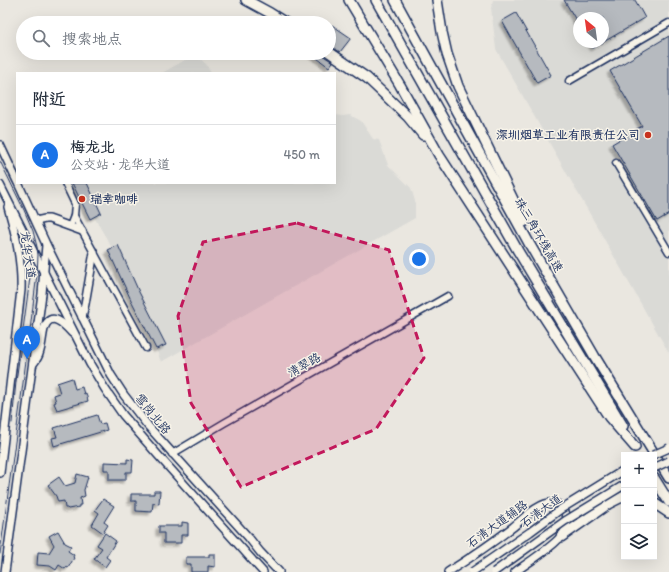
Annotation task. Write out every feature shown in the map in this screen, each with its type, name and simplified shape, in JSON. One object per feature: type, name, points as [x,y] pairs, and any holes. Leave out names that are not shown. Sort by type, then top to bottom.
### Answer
[{"type":"highway","points":[[246,0],[275,16]]},
{"type":"highway","points":[[349,0],[400,85],[439,155],[609,417],[638,451]]},
{"type":"highway","points":[[376,0],[518,251],[638,451]]},
{"type":"highway","name":"珠三角环线高速","points":[[395,0],[530,245],[595,357],[669,478]]},
{"type":"highway","points":[[437,0],[445,46],[458,86],[564,303]]},
{"type":"highway","points":[[336,57],[367,78],[408,117],[439,155]]},
{"type":"highway","points":[[657,483],[669,502]]},
{"type":"highway","points":[[561,537],[608,504],[621,498]]},
{"type":"highway","points":[[657,505],[669,513]]},
{"type":"main road","name":"龙华大道","points":[[0,145],[16,178]]},
{"type":"main road","name":"龙华大道","points":[[5,572],[42,294],[46,244],[19,184]]},
{"type":"main road","name":"龙华大道","points":[[0,186],[44,273]]},
{"type":"main road","name":"龙华大道","points":[[0,186],[15,232],[20,260],[21,281],[19,314],[0,473]]},
{"type":"main road","points":[[36,221],[50,219],[82,231]]},
{"type":"main road","name":"雪岗北路","points":[[46,244],[111,375],[136,412],[279,572]]},
{"type":"main road","points":[[82,318],[94,252]]},
{"type":"main road","name":"雪岗北路","points":[[44,273],[90,364],[123,415],[263,572]]},
{"type":"main road","points":[[55,293],[67,287]]},
{"type":"main road","points":[[32,364],[39,356],[45,327],[50,320],[60,322],[78,341]]},
{"type":"main road","points":[[657,453],[669,448]]},
{"type":"main road","points":[[657,467],[669,461]]},
{"type":"main road","name":"石清大道","points":[[472,572],[561,509],[621,472]]},
{"type":"main road","name":"石清大道","points":[[494,572],[565,521],[621,487]]},
{"type":"main road","name":"石清大道辅路","points":[[448,572],[466,561],[539,507],[552,502],[559,504],[565,511],[567,518],[567,525],[561,537]]},
{"type":"main road","points":[[515,572],[561,537]]},
{"type":"street","points":[[569,82],[669,24]]},
{"type":"street","points":[[616,163],[669,252]]},
{"type":"street","points":[[65,184],[75,204],[74,216],[70,226]]},
{"type":"street","points":[[74,216],[146,348]]},
{"type":"street","name":"清翠路","points":[[172,454],[448,296]]},
{"type":"highlighted area","points":[[297,223],[389,250],[424,358],[376,429],[241,487],[191,403],[178,316],[203,242]]},
{"type":"shaded area","name":"深圳烟草工业有限责任公司","points":[[493,0],[669,0],[669,353],[496,49],[491,8]]},
{"type":"shaded area","points":[[185,60],[201,60],[206,64],[210,72],[164,72]]},
{"type":"shaded area","points":[[336,115],[350,115],[361,121],[373,139],[379,140],[388,165],[411,188],[415,201],[415,218],[161,362],[108,250],[112,248],[94,217],[90,219],[72,184],[336,184]]},
{"type":"building","points":[[564,0],[635,0],[645,18],[609,39],[609,12],[573,12],[573,15]]},
{"type":"building","points":[[516,13],[551,75],[537,83],[502,21]]},
{"type":"building","points":[[336,28],[351,38],[340,52],[336,50]]},
{"type":"building","name":"深圳烟草工业有限责任公司","points":[[669,36],[669,214],[657,221],[612,144],[642,126],[610,71]]},
{"type":"building","points":[[320,60],[330,60],[333,62],[329,67]]},
{"type":"building","points":[[72,184],[87,184],[101,213],[90,219]]},
{"type":"building","points":[[118,245],[139,292],[166,345],[156,349],[131,300],[108,250]]},
{"type":"building","points":[[72,378],[75,389],[82,387],[84,394],[86,393],[88,401],[57,410],[54,403],[56,402],[54,395],[60,393],[57,383]]},
{"type":"building","points":[[97,415],[100,424],[105,423],[107,430],[54,446],[52,438],[57,437],[54,428]]},
{"type":"building","points":[[127,459],[133,460],[132,472],[126,472],[126,480],[109,480],[109,470],[104,470],[104,462],[127,463]]},
{"type":"building","points":[[77,474],[88,477],[84,490],[85,496],[80,498],[81,505],[79,505],[79,507],[68,509],[65,508],[64,501],[58,502],[56,496],[48,485],[59,477],[65,486],[75,483]]},
{"type":"building","points":[[154,491],[160,491],[159,504],[153,503],[152,512],[136,511],[136,501],[131,501],[131,494],[154,494]]},
{"type":"building","points":[[103,499],[114,506],[104,522],[108,525],[103,533],[92,525],[99,513],[95,510]]},
{"type":"building","points":[[182,522],[188,523],[188,535],[181,535],[181,543],[164,543],[164,533],[159,533],[159,526],[182,526]]},
{"type":"building","points":[[58,531],[65,543],[71,546],[68,551],[74,555],[74,558],[68,568],[66,567],[65,569],[59,565],[56,570],[50,566],[37,565],[38,552],[49,553],[54,545],[49,536]]},
{"type":"building","points":[[105,533],[116,541],[106,557],[110,560],[105,567],[94,559],[102,548],[97,545]]},
{"type":"building","points":[[209,554],[215,554],[215,567],[208,566],[208,572],[191,572],[191,564],[186,564],[186,557],[209,557]]},
{"type":"tram line","points":[[0,161],[33,231],[38,255],[33,309],[0,554]]},
{"type":"tram line","points":[[12,423],[31,270],[31,245]]},
{"type":"place","name":"深圳烟草工业有限责任公司","points":[[648,135]]},
{"type":"place","name":"瑞幸咖啡","points":[[82,199]]},
{"type":"place","name":"梅龙北","points":[[27,359]]}]
